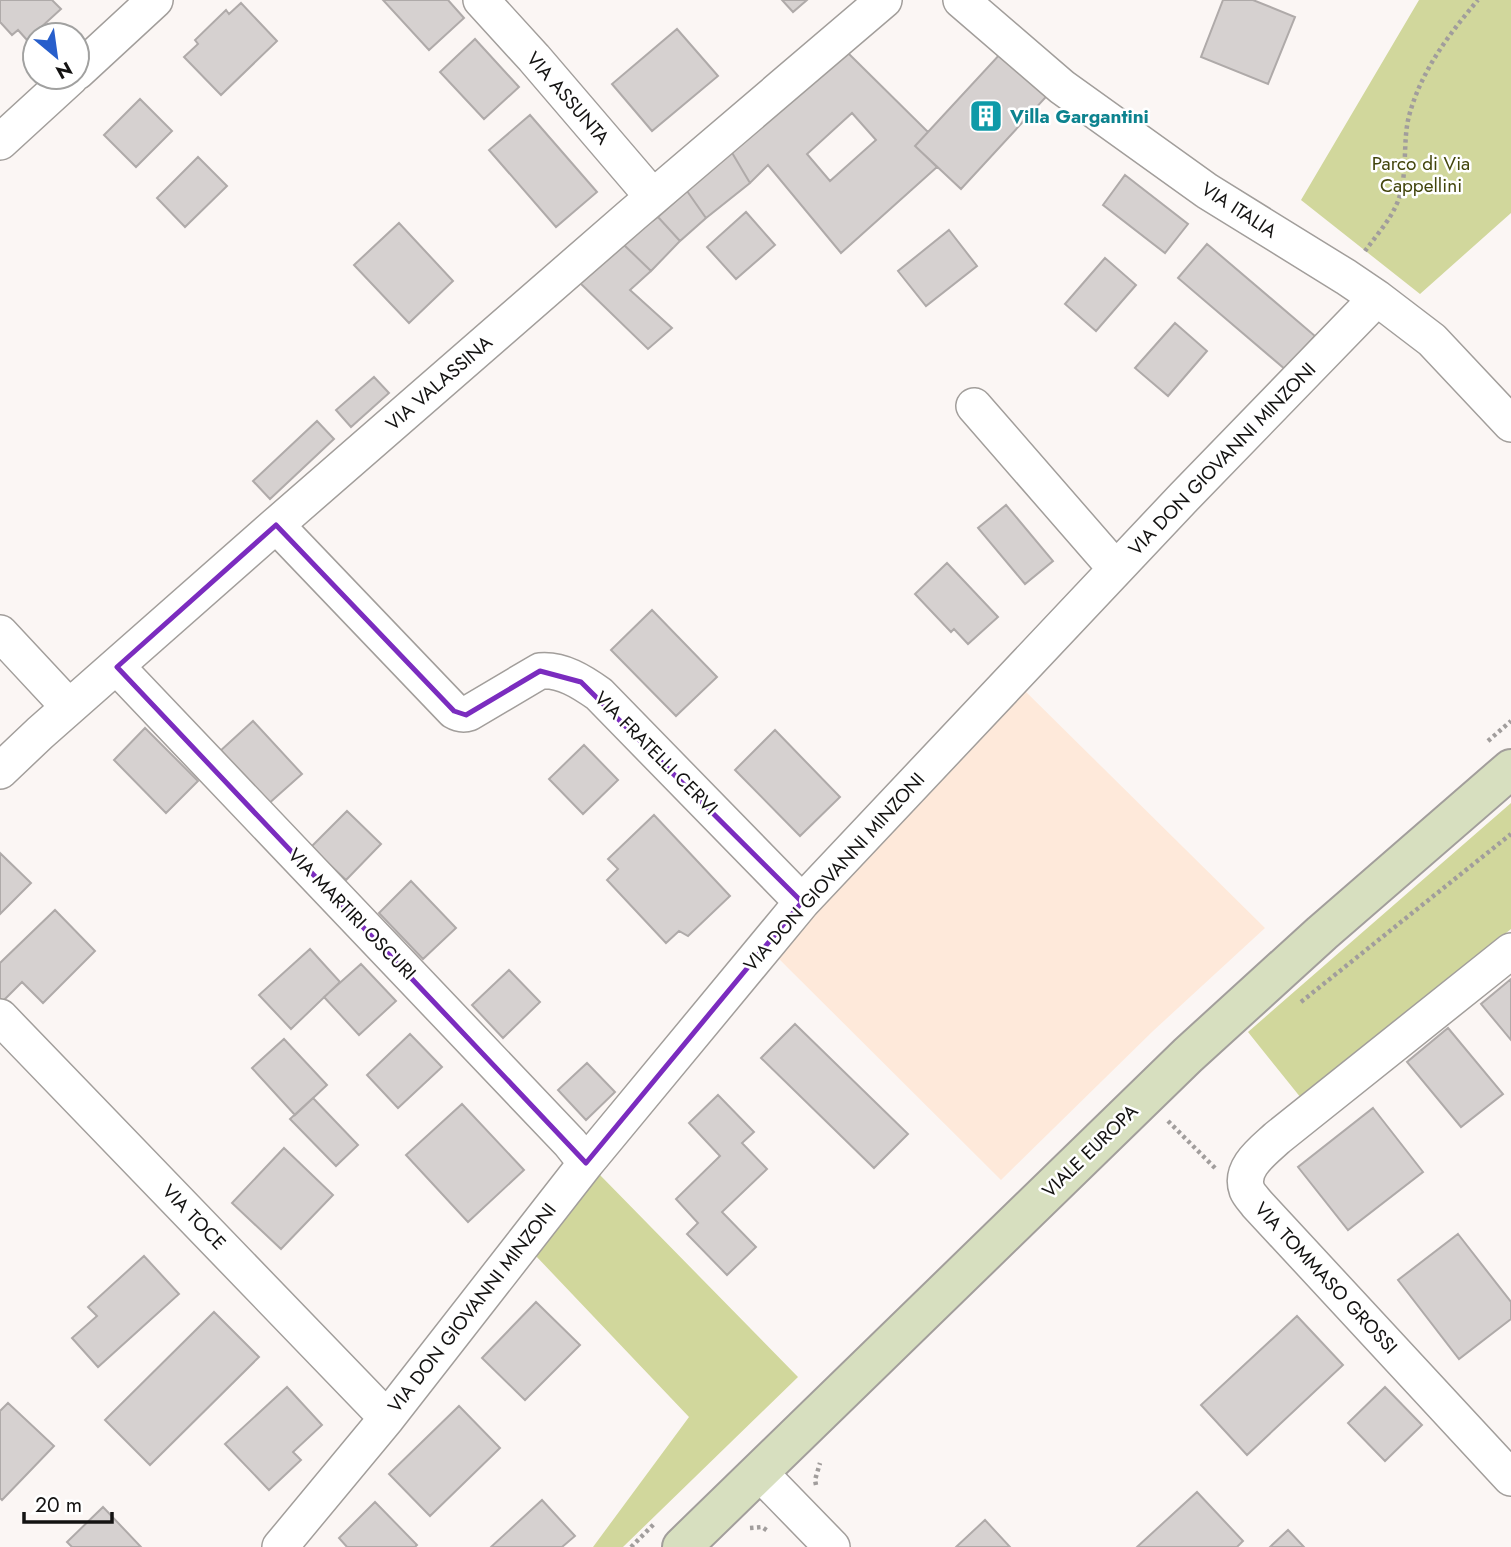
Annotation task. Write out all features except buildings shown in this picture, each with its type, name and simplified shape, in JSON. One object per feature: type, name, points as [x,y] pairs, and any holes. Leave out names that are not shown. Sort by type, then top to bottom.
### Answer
[{"type":"street","points":[[91,59],[155,0]]},
{"type":"street","name":"VIA ASSUNTA","points":[[481,0],[653,197]]},
{"type":"street","name":"VIA VALASSINA","points":[[0,771],[69,707],[653,197],[884,0]]},
{"type":"street","name":"VIA ITALIA","points":[[961,0],[1062,87],[1207,191],[1377,298],[1432,340],[1511,424]]},
{"type":"street","points":[[0,142],[56,91]]},
{"type":"street","name":"VIA DON GIOVANNI MINZONI","points":[[279,1547],[387,1418],[586,1163],[802,902],[1116,569],[1377,298]]},
{"type":"street","points":[[974,406],[1116,569]]},
{"type":"street","name":"VIA FRATELLI CERVI","points":[[276,526],[453,711],[464,715],[469,713],[534,674],[548,670],[581,682],[599,694],[802,902]]},
{"type":"street","points":[[0,633],[69,707]]},
{"type":"street","name":"VIA MARTIRI OSCURI","points":[[117,667],[570,1143],[586,1163]]},
{"type":"street","name":"VIALE EUROPA","points":[[682,1547],[1188,1055],[1322,933],[1511,769]]},
{"type":"street","name":"VIA TOMMASO GROSSI","points":[[1511,951],[1277,1138],[1250,1166],[1245,1176],[1248,1191],[1257,1204],[1511,1478]]},
{"type":"street","name":"VIA TOCE","points":[[0,1017],[387,1418]]},
{"type":"street","points":[[759,1472],[832,1547]]},
{"type":"path","points":[[1346,278],[1390,216],[1401,193],[1409,117],[1422,81],[1440,47],[1478,0]]},
{"type":"path","points":[[1292,1009],[1511,834]]},
{"type":"path","points":[[1166,1119],[1220,1173],[1216,1160]]},
{"type":"highlighted area","points":[[276,525],[454,711],[466,715],[540,671],[581,682],[802,902],[586,1163],[117,667]]},
{"type":"shaded area","points":[[1019,685],[1265,928],[1153,1031],[1001,1180],[771,951]]},
{"type":"green space","name":"Parco di Via Cappellini","points":[[1419,0],[1511,0],[1511,213],[1420,294],[1301,200]]},
{"type":"green space","points":[[1511,803],[1511,929],[1301,1098],[1248,1032]]},
{"type":"green space","points":[[599,1174],[798,1377],[623,1547],[593,1547],[689,1417],[535,1255]]},
{"type":"place","name":"Villa Gargantini","points":[[986,116]]}]
